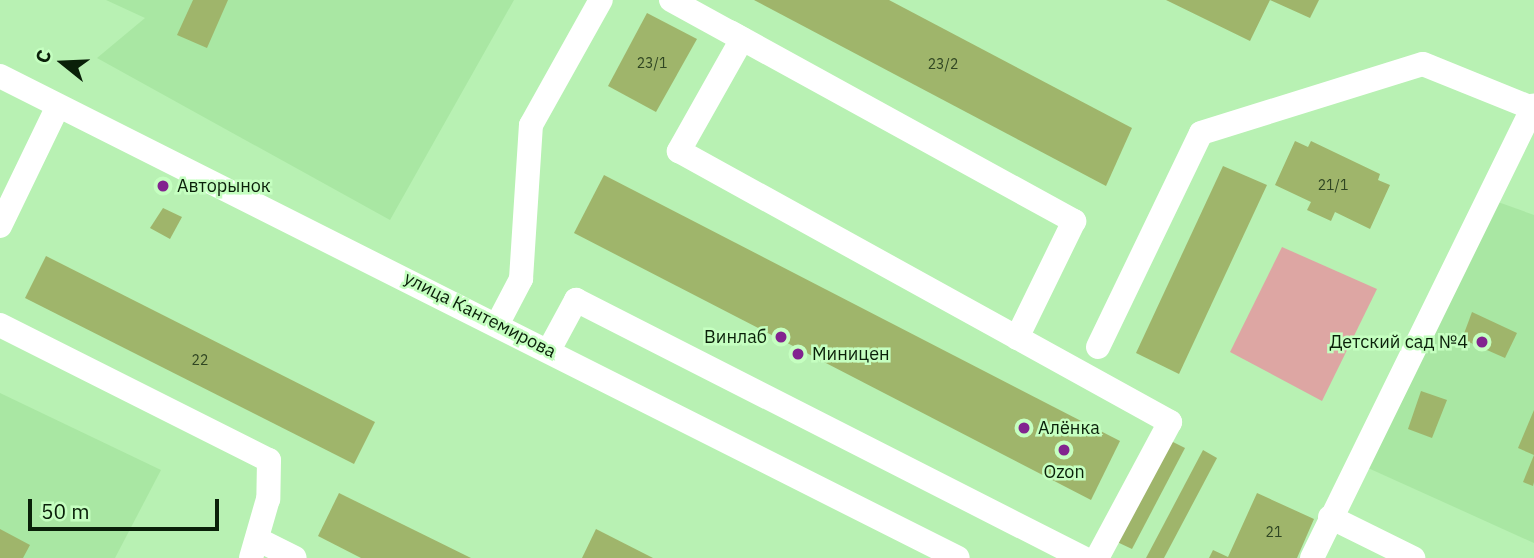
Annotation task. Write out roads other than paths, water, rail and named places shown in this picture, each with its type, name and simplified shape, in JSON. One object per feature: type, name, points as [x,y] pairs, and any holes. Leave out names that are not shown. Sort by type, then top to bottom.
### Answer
[{"type":"street","points":[[498,323],[521,279],[531,125],[601,0]]},
{"type":"street","points":[[671,0],[1074,221],[1017,338]]},
{"type":"street","points":[[730,32],[742,39],[679,151],[1170,422],[1097,558]]},
{"type":"street","points":[[1098,347],[1201,133],[1423,64],[1533,107],[1312,558]]},
{"type":"street","name":"улица Кантемирова","points":[[0,76],[498,323],[958,558]]},
{"type":"street","points":[[0,226],[58,106]]},
{"type":"street","points":[[550,350],[576,300],[1083,558]]},
{"type":"street","points":[[0,324],[269,460],[268,499],[254,549],[295,558]]},
{"type":"street","points":[[1330,517],[1413,558]]},
{"type":"place","name":"Авторынок","points":[[163,186]]},
{"type":"place","name":"Винлаб","points":[[781,337]]},
{"type":"place","name":"Детский сад №4","points":[[1482,342]]},
{"type":"place","name":"Миницен","points":[[798,354]]},
{"type":"place","name":"Алёнка","points":[[1024,428]]},
{"type":"place","name":"Ozon","points":[[1064,450]]}]
